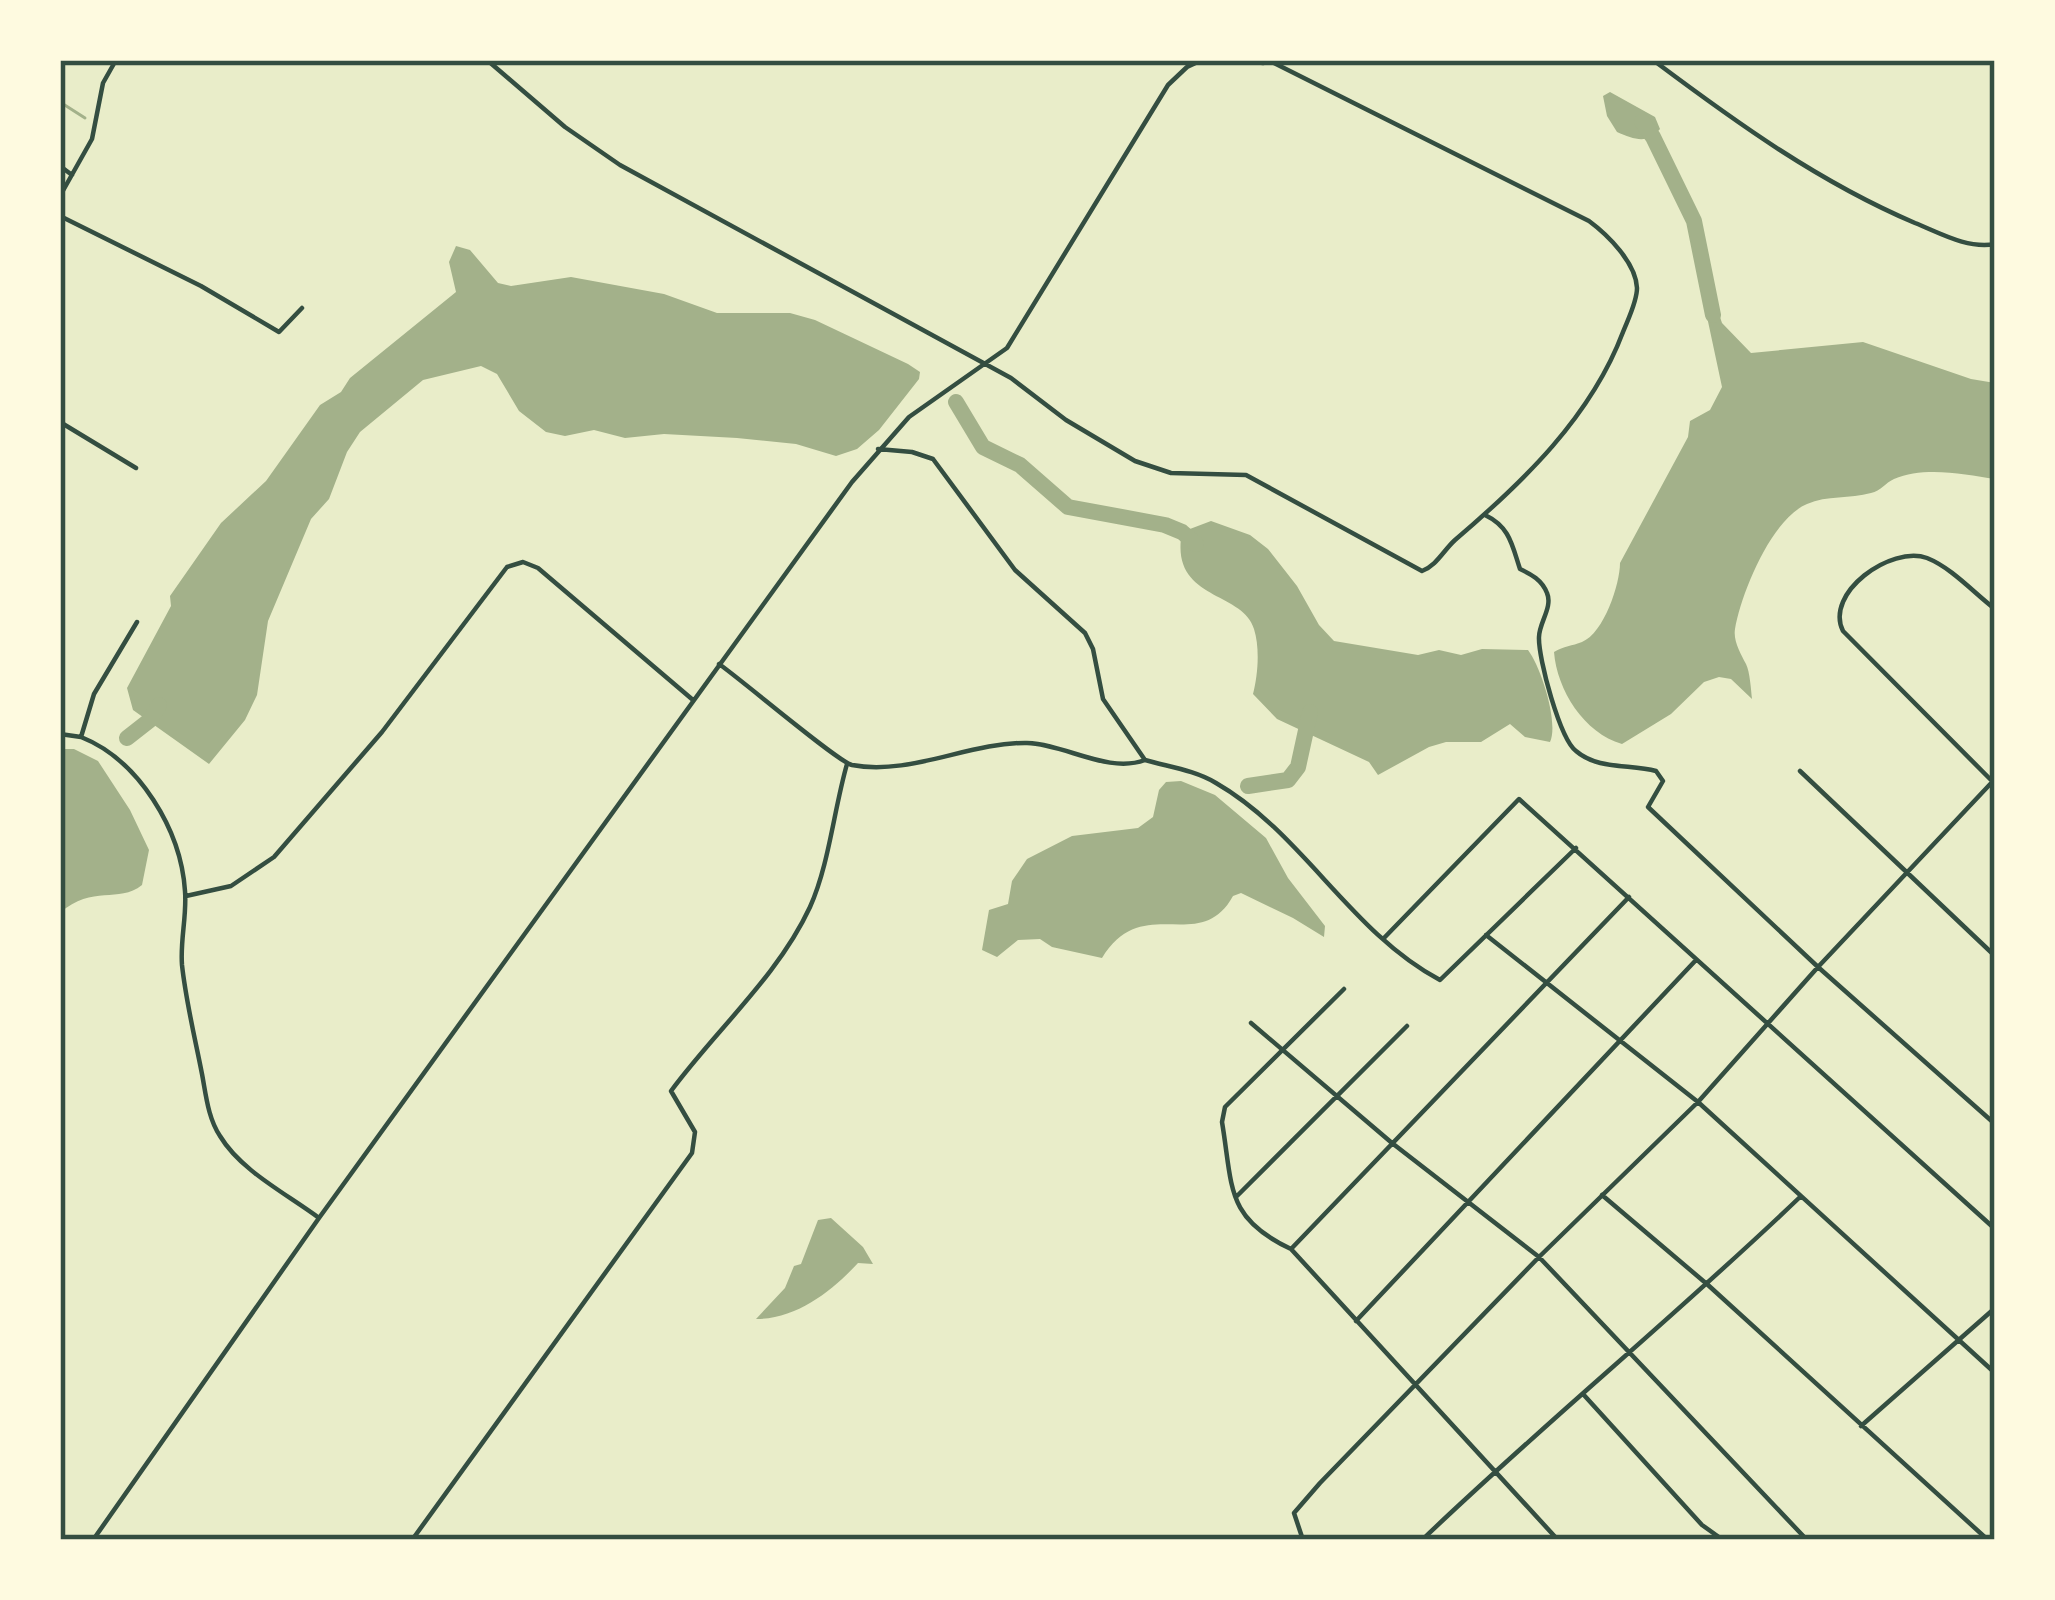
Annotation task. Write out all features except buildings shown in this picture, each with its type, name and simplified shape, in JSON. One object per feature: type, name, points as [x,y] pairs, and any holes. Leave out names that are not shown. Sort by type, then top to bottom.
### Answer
[{"type":"street","points":[[60,196],[92,139],[103,83],[116,60]]},
{"type":"street","points":[[488,60],[565,127],[620,165],[986,365],[1135,461],[1172,473],[1246,475],[1422,571],[1434,565],[1448,546],[1534,468],[1604,380],[1634,301],[1634,277],[1611,238],[1589,221],[1541,201],[1274,61],[1241,60]]},
{"type":"street","points":[[93,1540],[320,1218],[878,449],[932,398],[1007,349],[1168,85],[1202,60]]},
{"type":"street","points":[[1653,60],[1833,185],[1945,236],[1995,244]]},
{"type":"street","points":[[60,166],[72,175]]},
{"type":"street","points":[[60,216],[201,286],[279,332],[302,308]]},
{"type":"street","points":[[60,422],[136,468]]},
{"type":"street","points":[[878,449],[933,459],[1015,570],[1075,622],[1093,649],[1102,699],[1145,760]]},
{"type":"street","points":[[1485,515],[1503,526],[1520,569],[1536,578],[1547,593],[1539,641],[1574,751],[1599,763],[1656,771],[1663,782],[1648,807],[1995,1124]]},
{"type":"street","points":[[1304,1540],[1294,1513],[1539,1257],[1698,1102],[1994,780],[1843,631],[1838,620],[1840,605],[1883,563],[1913,556],[1946,570],[1995,609]]},
{"type":"street","points":[[186,896],[231,886],[274,857],[382,732],[507,567],[523,562],[538,568],[693,700]]},
{"type":"street","points":[[81,737],[94,694],[136,622]]},
{"type":"street","points":[[719,664],[848,764],[891,765],[1010,743],[1062,747],[1119,763],[1145,760],[1203,776],[1279,831],[1340,899],[1440,980],[1576,848]]},
{"type":"street","points":[[60,734],[81,737],[115,756],[148,794],[178,853],[186,896],[182,961],[215,1129],[241,1160],[320,1218]]},
{"type":"street","points":[[412,1540],[692,1154],[695,1132],[671,1091],[769,969],[810,907],[848,764]]},
{"type":"street","points":[[1800,771],[1995,956]]},
{"type":"street","points":[[1384,938],[1519,799],[1995,1228]]},
{"type":"street","points":[[1291,1249],[1629,897]]},
{"type":"street","points":[[1486,934],[1698,1102],[1995,1373]]},
{"type":"street","points":[[1356,1321],[1696,960]]},
{"type":"street","points":[[1344,989],[1225,1108],[1222,1121],[1236,1197],[1257,1232],[1291,1249],[1558,1540]]},
{"type":"street","points":[[1250,1023],[1392,1143],[1539,1257],[1807,1540]]},
{"type":"street","points":[[1236,1197],[1407,1026]]},
{"type":"street","points":[[1602,1195],[1988,1540]]},
{"type":"street","points":[[1422,1540],[1802,1195]]},
{"type":"street","points":[[1861,1426],[1995,1308]]},
{"type":"street","points":[[1583,1394],[1702,1525],[1723,1540]]},
{"type":"shaded area","points":[[1610,92],[1655,117],[1660,129],[1645,139],[1617,132],[1603,96]]},
{"type":"shaded area","points":[[456,246],[470,250],[498,283],[511,286],[571,277],[664,294],[717,313],[790,313],[815,320],[908,364],[920,372],[919,379],[879,430],[857,449],[836,456],[796,444],[737,438],[664,434],[625,438],[594,430],[565,436],[546,432],[519,411],[497,374],[481,366],[423,380],[360,432],[347,452],[329,499],[311,519],[268,621],[257,695],[245,720],[209,764],[133,710],[127,688],[171,606],[170,596],[221,523],[266,481],[320,405],[456,292],[449,262]]},
{"type":"shaded area","points":[[1707,293],[1713,296],[1722,323],[1751,353],[1863,342],[1995,383],[1995,479],[1918,473],[1894,479],[1874,492],[1815,501],[1794,512],[1760,559],[1735,629],[1752,699],[1731,679],[1704,682],[1671,714],[1622,744],[1596,730],[1575,708],[1561,681],[1554,652],[1590,637],[1604,619],[1620,563],[1688,437],[1690,421],[1710,410],[1722,387],[1703,298]]},
{"type":"shaded area","points":[[1211,521],[1250,535],[1268,549],[1334,641],[1418,655],[1439,650],[1461,655],[1482,649],[1528,650],[1547,695],[1550,742],[1525,737],[1510,724],[1481,742],[1429,747],[1378,775],[1369,762],[1277,719],[1253,694],[1257,644],[1247,616],[1196,583],[1186,571],[1182,532]]},
{"type":"shaded area","points":[[60,749],[74,749],[98,761],[149,850],[142,885],[124,893],[83,899],[60,913]]},
{"type":"shaded area","points":[[1181,781],[1215,795],[1266,838],[1288,878],[1325,926],[1324,937],[1241,893],[1204,922],[1135,928],[1102,958],[1052,947],[1040,939],[1018,940],[997,957],[982,950],[989,910],[1008,904],[1012,881],[1027,859],[1072,836],[1138,828],[1153,817],[1159,790],[1166,782]]},
{"type":"shaded area","points":[[831,1218],[863,1247],[873,1264],[858,1263],[837,1284],[799,1309],[756,1319],[785,1288],[794,1266],[801,1264],[818,1220]]},
{"type":"waterway","points":[[60,102],[85,118]]},
{"type":"waterway","points":[[1642,122],[1694,221],[1713,315]]},
{"type":"waterway","points":[[956,402],[983,447],[1020,465],[1068,507],[1165,525],[1196,544]]},
{"type":"waterway","points":[[127,738],[150,720],[159,705]]},
{"type":"waterway","points":[[1248,786],[1288,780],[1298,767],[1310,712]]}]
